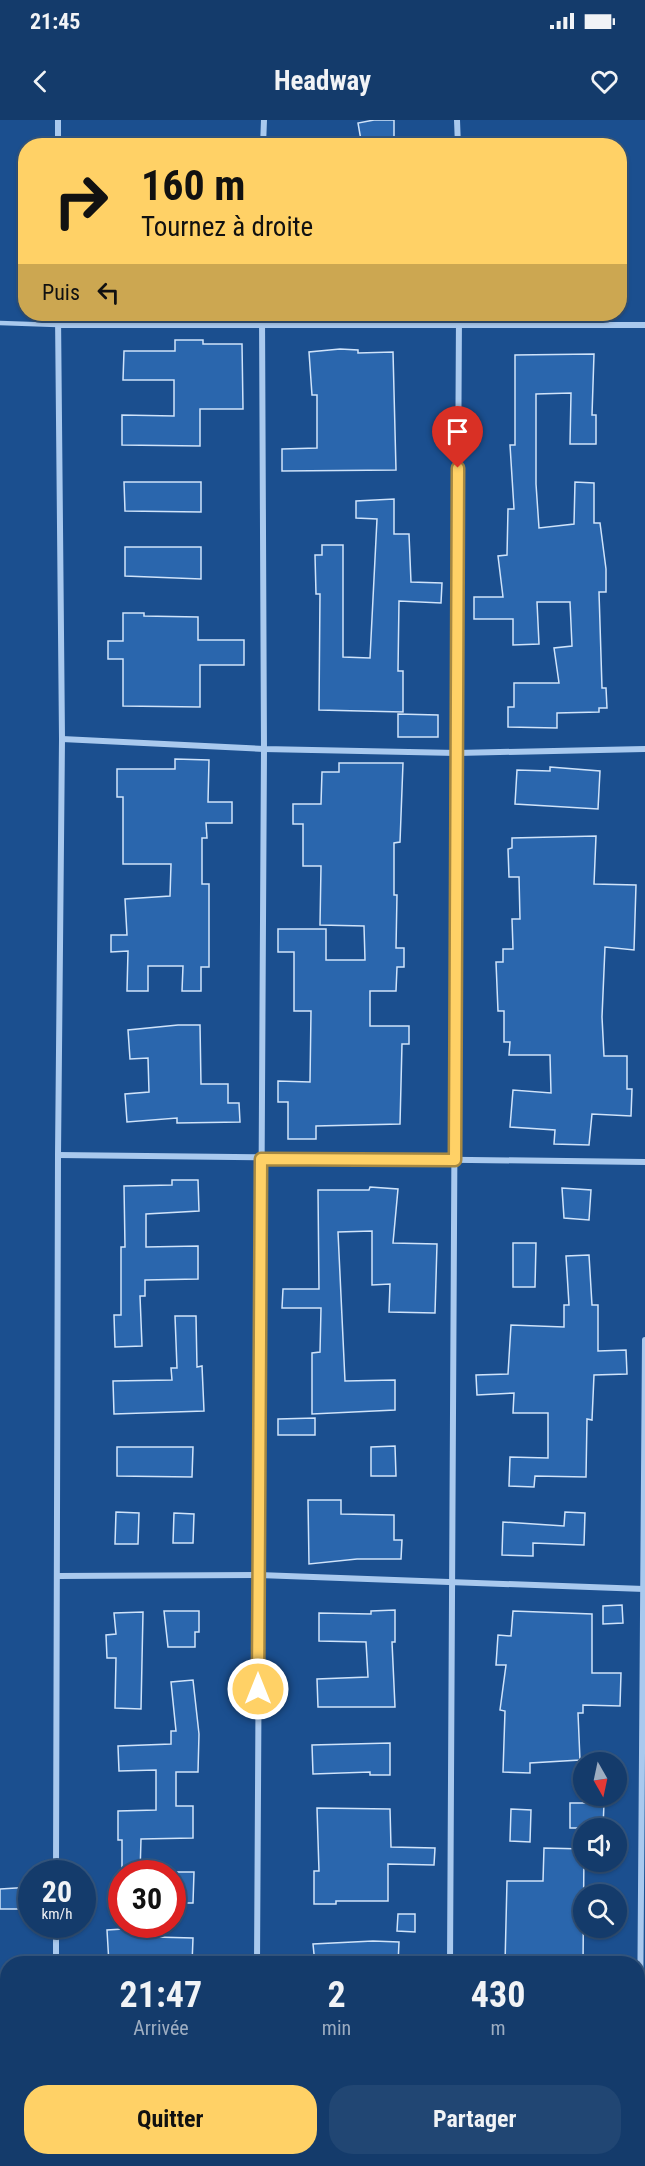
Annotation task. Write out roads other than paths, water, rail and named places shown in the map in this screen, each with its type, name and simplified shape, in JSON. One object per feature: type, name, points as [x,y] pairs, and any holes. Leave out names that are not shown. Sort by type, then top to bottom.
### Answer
[{"type":"street","points":[[58,120],[58,138]]},
{"type":"street","points":[[263,138],[264,120]]},
{"type":"street","points":[[457,120],[458,138]]},
{"type":"street","points":[[56,1860],[62,739],[58,321]]},
{"type":"street","points":[[450,1956],[459,321]]},
{"type":"street","points":[[257,1956],[264,749],[262,324]]},
{"type":"street","points":[[58,325],[645,325]]},
{"type":"street","points":[[62,739],[264,749],[457,753],[645,749]]},
{"type":"street","points":[[58,1155],[645,1162]]},
{"type":"street","points":[[641,1956],[645,1340]]},
{"type":"street","points":[[57,1576],[259,1575],[452,1580],[643,1589]]},
{"type":"street","points":[[56,1938],[56,1956]]},
{"type":"lane","points":[[0,323],[58,325]]}]
